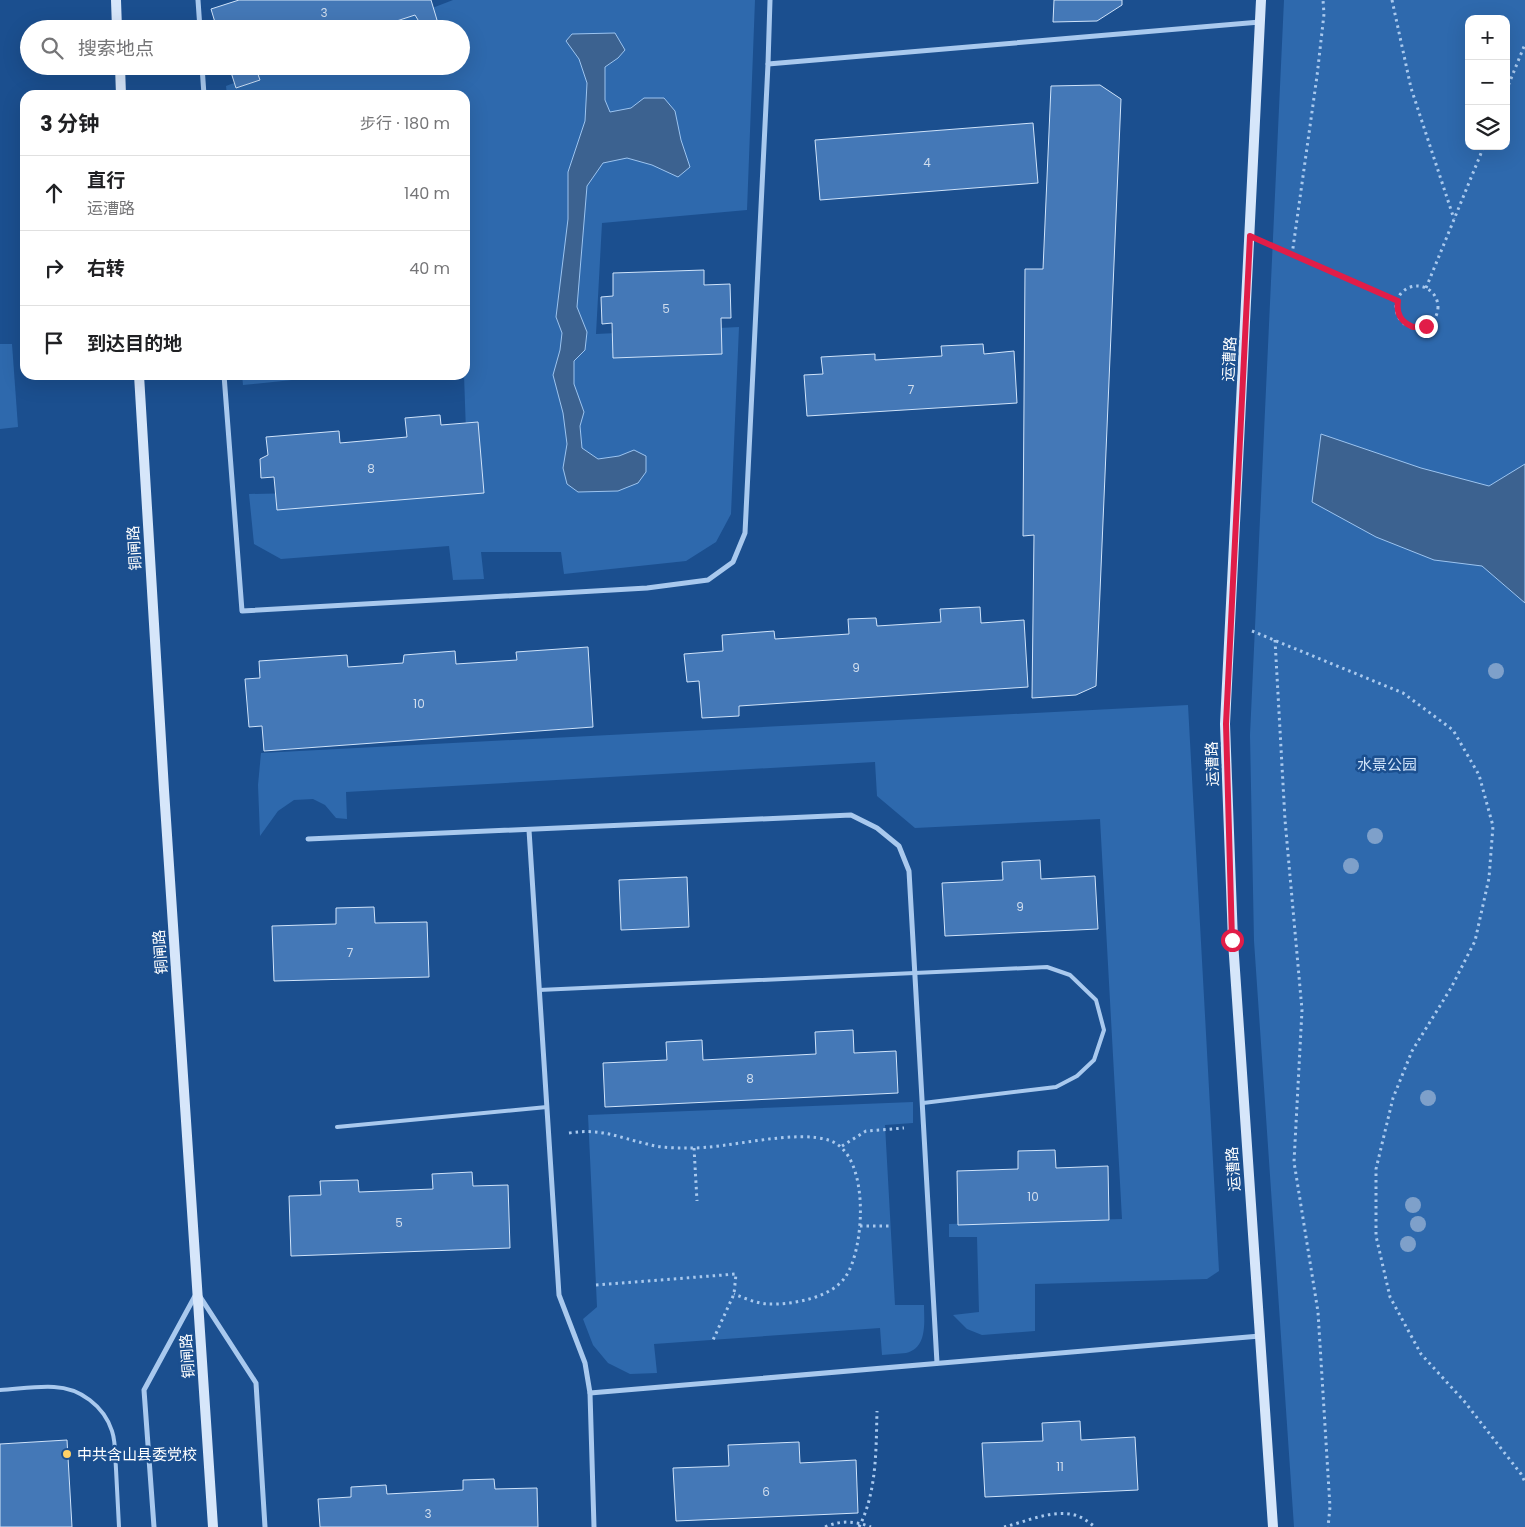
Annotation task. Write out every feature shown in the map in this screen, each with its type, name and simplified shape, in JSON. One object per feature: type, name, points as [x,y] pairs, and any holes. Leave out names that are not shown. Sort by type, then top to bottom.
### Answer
[{"type":"street","points":[[116,0],[117,20]]},
{"type":"street","points":[[198,0],[199,20]]},
{"type":"street","points":[[224,380],[242,611],[648,588],[708,580],[733,562],[745,533],[770,0]]},
{"type":"street","name":"运漕路","points":[[1262,0],[1226,724],[1232,940],[1273,1527]]},
{"type":"street","points":[[768,64],[1260,22]]},
{"type":"street","points":[[121,75],[122,90]]},
{"type":"street","points":[[203,75],[204,90]]},
{"type":"street","name":"铜闸路","points":[[138,380],[213,1527]]},
{"type":"street","points":[[308,839],[851,815],[877,828],[899,846],[909,871],[937,1363]]},
{"type":"street","points":[[528,830],[559,1295],[585,1363],[590,1393],[594,1527]]},
{"type":"street","points":[[154,1527],[144,1390],[197,1292],[256,1383],[265,1527]]},
{"type":"street","points":[[590,1393],[1260,1336]]},
{"type":"lane","points":[[539,990],[1047,967],[1070,975],[1096,1000],[1104,1030],[1094,1060],[1077,1076],[1056,1087],[922,1103]]},
{"type":"lane","points":[[336,1126],[547,1107]]},
{"type":"lane","points":[[0,1390],[54,1386],[69,1389],[83,1395],[95,1404],[105,1416],[112,1430],[115,1445],[119,1527]]},
{"type":"path","points":[[1292,255],[1318,76],[1324,14],[1323,0]]},
{"type":"path","points":[[1392,0],[1411,88],[1454,219]]},
{"type":"path","points":[[1510,81],[1525,44]]},
{"type":"path","points":[[1426,288],[1482,150]]},
{"type":"path","points":[[1250,236],[1398,301]]},
{"type":"path","points":[[1412,287],[1426,288],[1436,297],[1438,310],[1436,317],[1426,326],[1413,327],[1402,320],[1398,314],[1398,301],[1406,290],[1412,287]]},
{"type":"path","points":[[1231,622],[1403,693],[1453,730],[1479,775],[1492,826],[1489,878],[1475,940],[1451,988],[1412,1051],[1393,1098],[1376,1169],[1376,1236],[1390,1297],[1421,1354],[1464,1402],[1521,1474],[1525,1482]]},
{"type":"path","points":[[1274,640],[1285,820],[1302,1010],[1294,1162],[1318,1312],[1330,1507],[1328,1527]]},
{"type":"path","points":[[842,1146],[866,1131],[924,1127]]},
{"type":"path","points":[[549,1137],[586,1130],[609,1133],[648,1145],[694,1148],[810,1137],[830,1140],[842,1146],[853,1162],[858,1190],[860,1226],[856,1254],[846,1277],[832,1290],[817,1297],[793,1302],[766,1304],[734,1294]]},
{"type":"path","points":[[694,1148],[696,1201]]},
{"type":"path","points":[[860,1226],[890,1226]]},
{"type":"path","points":[[596,1285],[736,1274],[734,1294],[713,1340]]},
{"type":"path","points":[[860,1525],[872,1487],[876,1454],[877,1411]]},
{"type":"path","points":[[1004,1527],[1052,1515],[1066,1514],[1077,1515],[1095,1527]]},
{"type":"path","points":[[825,1527],[849,1521],[871,1527]]},
{"type":"green space","points":[[453,0],[755,0],[747,210],[602,223],[596,334],[739,327],[731,514],[716,542],[686,561],[564,574],[561,552],[481,552],[484,579],[453,580],[449,546],[281,559],[254,544],[249,494],[468,489],[464,380],[470,380],[470,90],[226,90],[226,86],[255,75],[470,75],[470,20],[401,20]]},
{"type":"green space","name":"水景公园","points":[[1284,0],[1525,0],[1525,1527],[1294,1527],[1254,941],[1250,735]]},
{"type":"green space","points":[[0,344],[12,344],[18,427],[0,429]]},
{"type":"green space","points":[[242,380],[292,380],[243,385]]},
{"type":"green space","points":[[1188,705],[1219,1271],[1207,1279],[1035,1284],[1035,1331],[982,1335],[967,1329],[953,1315],[979,1312],[977,1237],[949,1237],[949,1224],[1122,1219],[1100,819],[915,828],[877,796],[875,762],[346,792],[347,819],[336,818],[325,805],[313,799],[294,800],[278,811],[260,836],[258,785],[261,753]]},
{"type":"green space","points":[[913,1102],[913,1123],[885,1125],[895,1305],[924,1305],[923,1333],[918,1346],[913,1350],[906,1353],[882,1355],[880,1328],[654,1344],[657,1373],[630,1374],[608,1363],[593,1345],[583,1319],[597,1307],[588,1115]]},
{"type":"shaded area","points":[[615,33],[625,50],[618,58],[605,67],[605,100],[610,112],[631,108],[644,98],[664,98],[675,111],[681,140],[690,167],[678,177],[652,165],[627,158],[603,163],[587,186],[577,307],[587,332],[585,350],[574,361],[574,384],[584,412],[580,426],[582,448],[598,459],[619,456],[634,450],[646,456],[646,472],[638,483],[618,491],[578,492],[567,484],[563,468],[567,444],[563,413],[553,375],[560,350],[562,333],[556,317],[568,219],[568,172],[585,121],[587,83],[579,59],[566,41],[572,34]]},
{"type":"shaded area","points":[[1321,434],[1421,468],[1489,486],[1525,464],[1525,603],[1482,566],[1434,560],[1376,537],[1312,502]]},
{"type":"building","points":[[239,0],[431,0],[437,20],[418,20],[415,15],[400,20],[214,20],[211,9]]},
{"type":"building","points":[[1054,0],[1122,0],[1122,5],[1097,21],[1053,22]]},
{"type":"building","points":[[232,75],[258,75],[260,80],[236,88]]},
{"type":"building","points":[[1100,85],[1121,99],[1096,686],[1076,695],[1032,698],[1034,535],[1023,536],[1025,269],[1043,269],[1051,86]]},
{"type":"building","points":[[1033,123],[1038,183],[820,200],[815,140]]},
{"type":"building","points":[[704,270],[704,285],[730,284],[731,318],[721,318],[722,354],[613,358],[612,323],[602,324],[601,297],[613,296],[613,273]]},
{"type":"building","points":[[983,344],[984,354],[1014,351],[1017,403],[807,416],[804,375],[823,374],[821,357],[875,354],[875,360],[942,356],[941,346]]},
{"type":"building","points":[[440,415],[441,425],[478,422],[484,493],[277,510],[274,477],[261,478],[260,459],[268,455],[266,437],[339,431],[340,443],[407,437],[405,418]]},
{"type":"building","points":[[980,607],[981,623],[1024,620],[1028,687],[739,706],[739,716],[702,718],[699,681],[687,682],[684,654],[723,651],[722,635],[774,631],[775,639],[849,634],[848,619],[876,618],[877,626],[941,622],[940,609]]},
{"type":"building","points":[[588,647],[593,727],[264,751],[262,726],[249,727],[245,679],[260,678],[259,661],[347,655],[348,667],[403,663],[404,655],[455,651],[456,664],[517,660],[516,652]]},
{"type":"building","points":[[1040,860],[1041,879],[1095,876],[1098,929],[945,936],[942,883],[1003,880],[1002,862]]},
{"type":"building","points":[[687,877],[689,927],[621,930],[619,880]]},
{"type":"building","points":[[374,907],[375,923],[427,922],[429,977],[274,981],[272,926],[336,924],[336,908]]},
{"type":"building","points":[[853,1030],[854,1053],[896,1051],[898,1093],[605,1107],[603,1063],[667,1060],[666,1042],[702,1040],[703,1060],[816,1054],[815,1032]]},
{"type":"building","points":[[1055,1150],[1056,1168],[1108,1166],[1109,1220],[958,1225],[957,1171],[1018,1169],[1018,1151]]},
{"type":"building","points":[[472,1172],[473,1186],[508,1185],[510,1248],[291,1256],[289,1196],[321,1195],[320,1181],[358,1180],[359,1192],[433,1189],[432,1174]]},
{"type":"building","points":[[1080,1421],[1081,1440],[1135,1437],[1138,1490],[985,1497],[982,1443],[1043,1441],[1042,1423]]},
{"type":"building","points":[[67,1440],[72,1527],[0,1527],[0,1444]]},
{"type":"building","points":[[799,1442],[800,1463],[856,1460],[858,1513],[676,1521],[673,1468],[729,1466],[728,1445]]},
{"type":"building","points":[[494,1479],[495,1489],[537,1488],[538,1527],[320,1527],[318,1499],[351,1497],[351,1487],[386,1485],[387,1494],[463,1490],[463,1480]]},
{"type":"place","name":"中共含山县委党校","points":[[67,1454]]},
{"type":"route","points":[[1232,940],[1226,724],[1250,236],[1398,301],[1398,314],[1402,320],[1413,327],[1426,326]]}]
